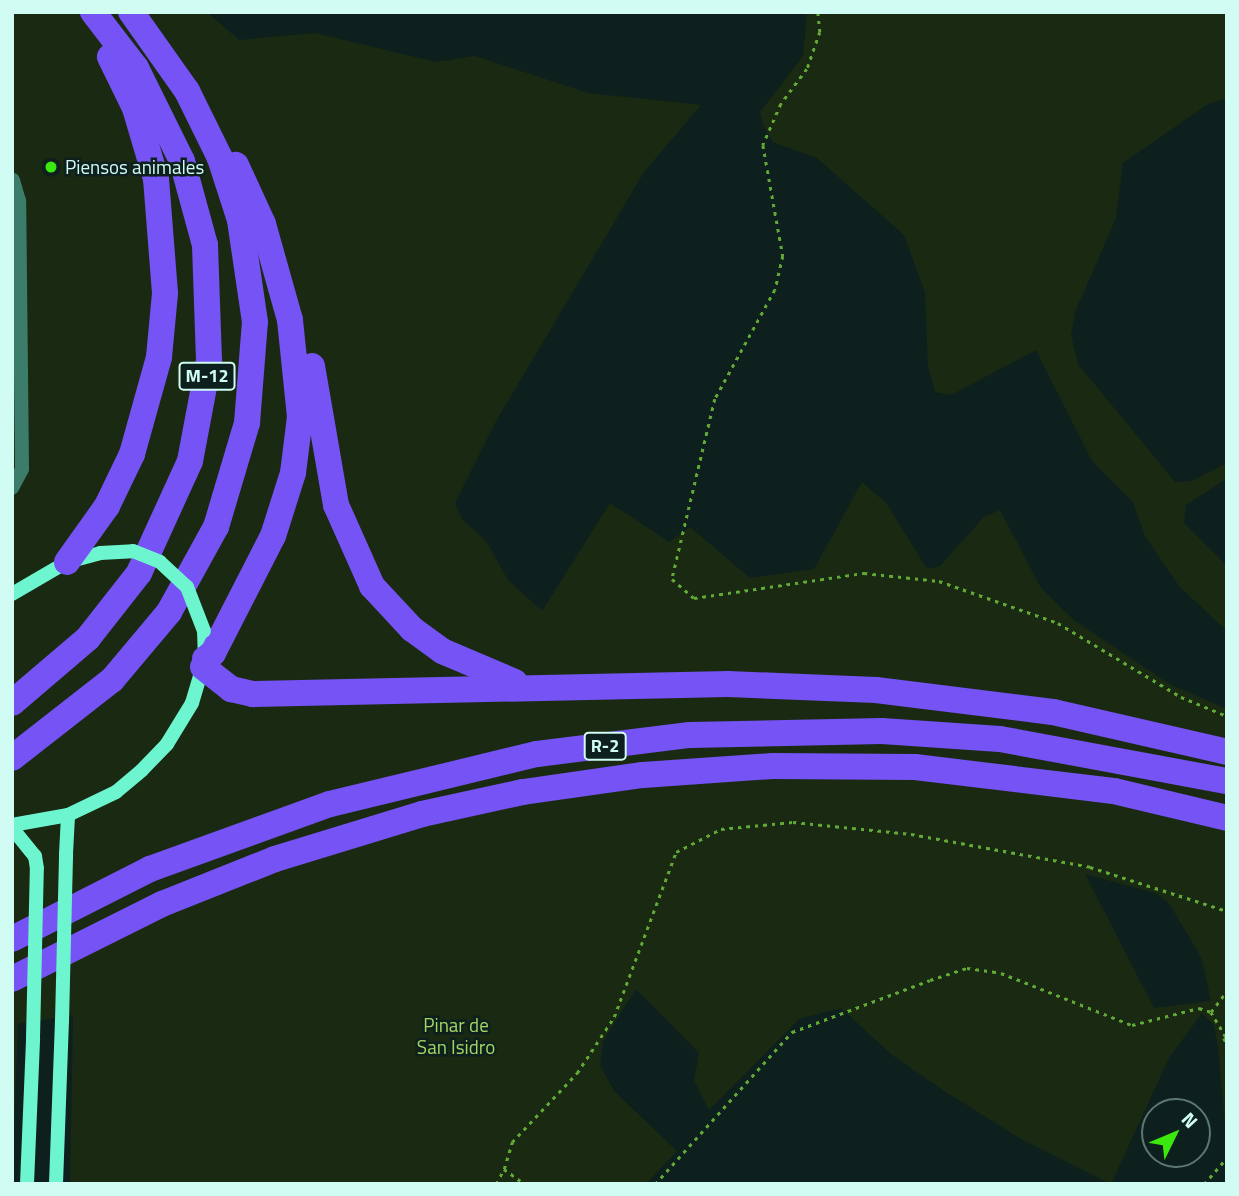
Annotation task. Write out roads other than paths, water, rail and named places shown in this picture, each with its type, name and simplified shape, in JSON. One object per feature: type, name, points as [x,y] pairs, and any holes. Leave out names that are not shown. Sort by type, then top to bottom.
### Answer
[{"type":"highway","points":[[67,562],[107,506],[132,454],[159,357],[165,293],[162,218],[146,141],[125,84],[86,12]]},
{"type":"highway","name":"M-12","points":[[12,703],[88,638],[139,573],[190,461],[209,360],[205,245],[182,161],[136,68],[93,12]]},
{"type":"highway","name":"M-12","points":[[12,758],[89,702],[140,650],[191,575],[233,478],[254,375],[247,253],[220,158],[187,91],[131,12]]},
{"type":"highway","points":[[187,91],[206,105],[263,224],[307,340],[336,505],[364,573],[399,617],[428,641],[466,663],[530,687]]},
{"type":"highway","points":[[263,224],[297,360],[298,446],[273,536],[213,653],[204,663],[231,689],[253,694],[728,684],[888,691],[1053,712],[1227,752]]},
{"type":"highway","name":"R-2","points":[[12,939],[150,869],[317,808],[410,780],[537,754],[690,735],[882,731],[999,739],[1227,781]]},
{"type":"highway","name":"R-2","points":[[12,981],[50,956],[275,859],[422,814],[523,792],[643,775],[773,766],[915,767],[1114,791],[1227,818]]},
{"type":"street","points":[[12,488],[22,468],[19,201],[13,180]]},
{"type":"street","points":[[12,594],[67,562],[100,553],[133,551],[160,562],[187,587],[204,631],[204,663],[192,703],[167,744],[116,792],[68,815],[12,827],[35,856],[37,868],[27,1184]]},
{"type":"street","points":[[56,1184],[68,815]]},
{"type":"place","name":"Piensos animales","points":[[51,167]]},
{"type":"park label","name":"Pinar de San Isidro","points":[[456,1036]]}]
